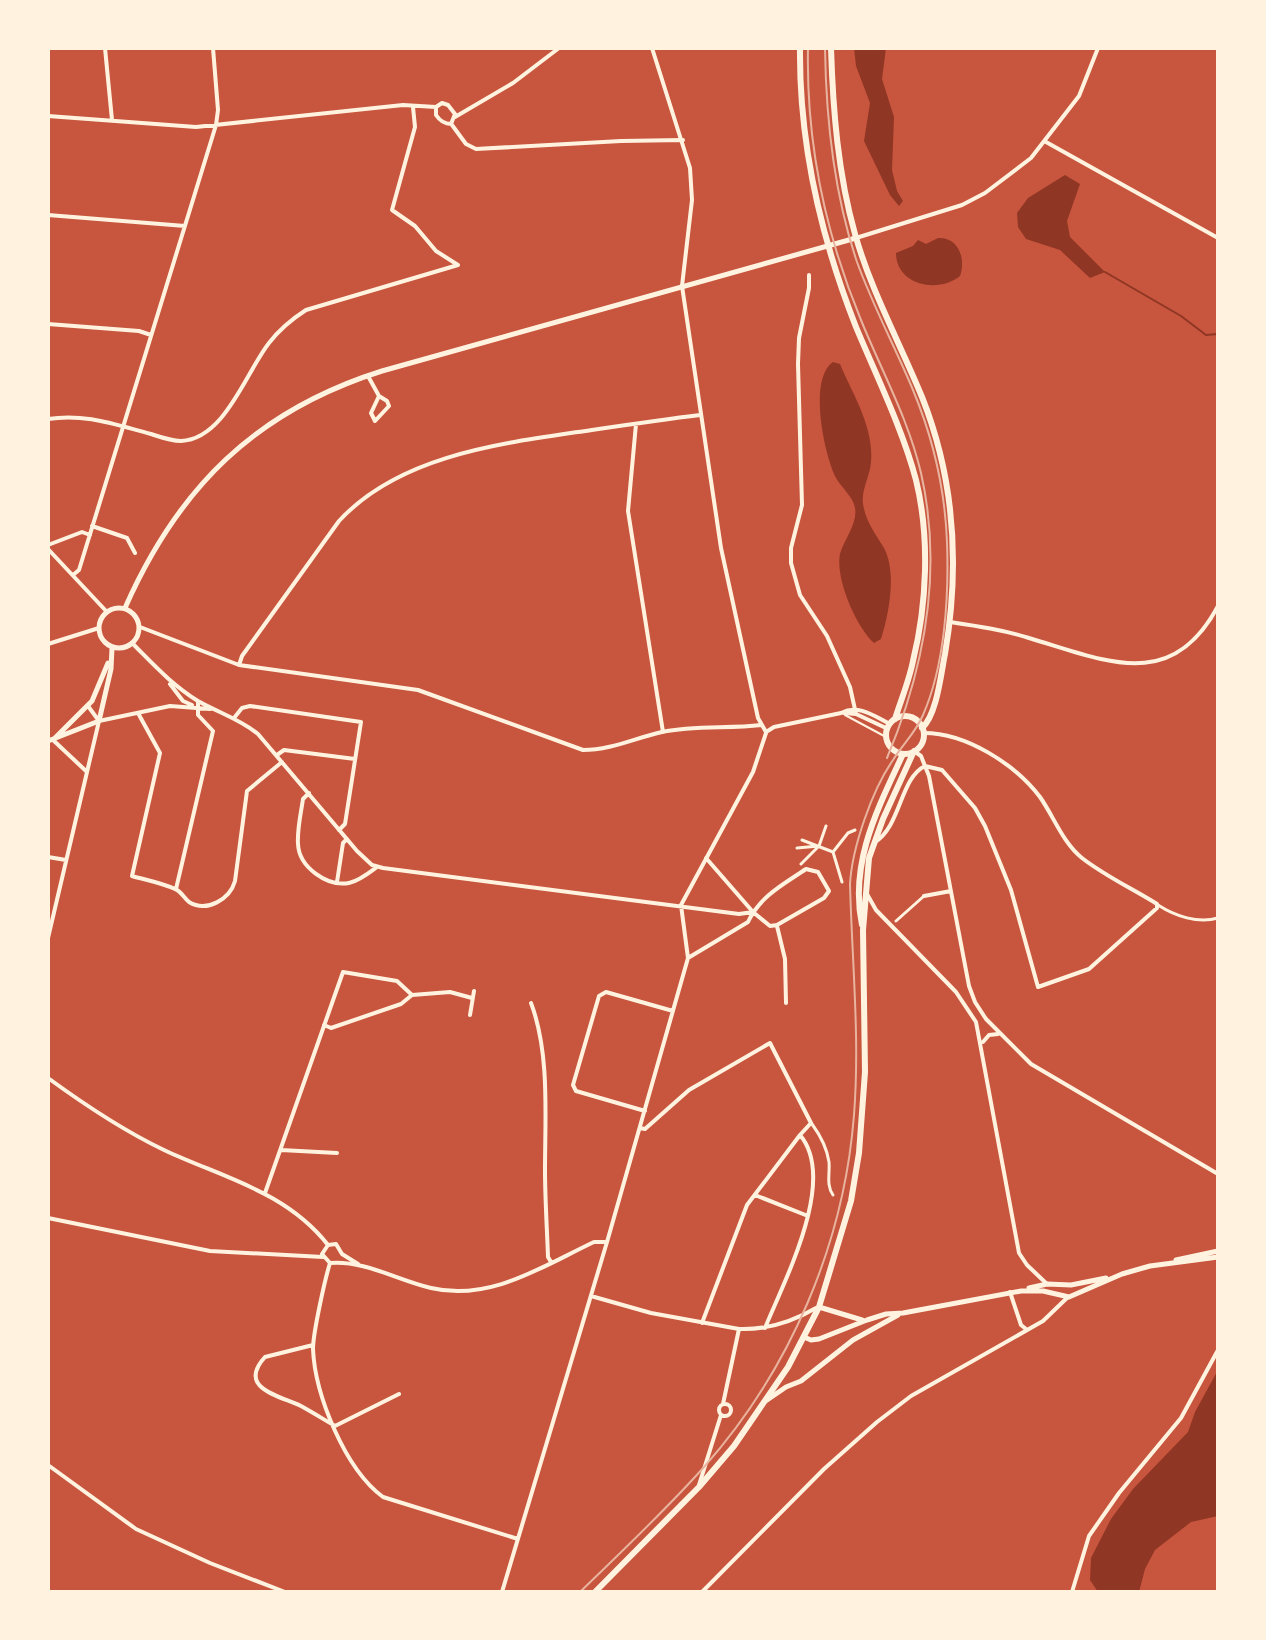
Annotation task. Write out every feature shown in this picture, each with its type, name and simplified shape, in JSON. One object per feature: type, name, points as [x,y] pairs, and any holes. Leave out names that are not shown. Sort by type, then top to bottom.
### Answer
[{"type":"main road","points":[[800,48],[801,105],[815,196],[839,283],[916,479],[922,521],[924,579],[921,616],[913,661],[890,727],[892,749],[903,754],[914,751]]},
{"type":"main road","points":[[831,48],[836,136],[848,211],[883,311],[922,399],[942,461],[950,497],[953,539],[950,622],[932,715],[923,731],[922,743],[914,751],[873,843],[863,930]]},
{"type":"main road","points":[[890,727],[911,717],[923,731]]},
{"type":"main road","points":[[595,1592],[699,1487],[734,1446],[767,1400],[819,1307],[851,1201],[859,1153],[865,1072],[860,884],[865,844],[903,754]]},
{"type":"street","points":[[105,48],[112,120]]},
{"type":"street","points":[[73,575],[79,570],[216,125],[218,110],[213,48]]},
{"type":"street","points":[[455,117],[513,83],[559,48]]},
{"type":"street","points":[[652,48],[690,168],[692,200],[682,286],[721,548],[761,725],[766,732]]},
{"type":"street","points":[[125,608],[140,574],[162,537],[203,481],[231,453],[308,402],[368,376],[829,246],[962,205],[1000,182],[1046,142],[1079,96],[1098,48]]},
{"type":"street","points":[[48,116],[196,127],[403,105],[436,107],[442,103],[448,105],[455,117]]},
{"type":"street","points":[[48,419],[87,417],[177,441],[193,439],[205,433],[226,412],[270,342],[306,310],[458,265],[436,251],[415,226],[392,210],[415,127],[413,107]]},
{"type":"street","points":[[436,107],[439,120],[451,124],[466,144],[476,149],[683,140]]},
{"type":"street","points":[[451,124],[455,117]]},
{"type":"street","points":[[1046,142],[1218,238]]},
{"type":"street","points":[[48,215],[185,226]]},
{"type":"street","points":[[809,275],[798,364],[802,505],[791,548],[791,563],[800,595],[838,659],[856,711]]},
{"type":"street","points":[[48,324],[139,331],[151,335]]},
{"type":"street","points":[[368,376],[379,396],[389,406],[375,421],[371,413],[379,396]]},
{"type":"street","points":[[239,665],[242,656],[339,521],[374,490],[475,449],[700,415]]},
{"type":"street","points":[[636,424],[628,511],[663,732]]},
{"type":"street","points":[[92,526],[127,538],[135,553]]},
{"type":"street","points":[[90,535],[82,532],[48,547],[107,612]]},
{"type":"street","points":[[950,622],[1016,634],[1113,663],[1135,664],[1158,660],[1182,649],[1210,621],[1218,606]]},
{"type":"street","points":[[117,607],[125,608],[136,616],[140,627],[132,643],[126,647],[112,648],[104,642],[99,628],[101,619],[117,607]]},
{"type":"street","points":[[140,627],[239,665],[418,690],[583,750],[597,750],[663,732],[705,726],[761,725]]},
{"type":"street","points":[[48,644],[99,628]]},
{"type":"street","points":[[132,643],[183,701],[197,708]]},
{"type":"street","points":[[48,938],[103,708],[112,648]]},
{"type":"street","points":[[52,739],[90,703],[110,659]]},
{"type":"street","points":[[166,679],[258,734],[365,859],[378,867],[739,914],[753,912]]},
{"type":"street","points":[[176,889],[213,731],[198,715],[198,700]]},
{"type":"street","points":[[90,703],[98,702],[103,708]]},
{"type":"street","points":[[90,703],[99,721]]},
{"type":"street","points":[[52,739],[99,721],[170,706],[214,709]]},
{"type":"street","points":[[234,718],[242,708],[250,706],[361,722],[345,824],[339,830]]},
{"type":"street","points":[[502,1592],[688,958],[681,905],[744,791],[756,766],[766,732],[774,727],[856,711],[890,727]]},
{"type":"street","points":[[138,713],[160,753],[132,876],[176,889],[188,901],[198,905],[218,902],[230,892],[235,881],[247,791],[282,762]]},
{"type":"street","points":[[923,731],[988,751],[1009,765],[1039,796],[1067,842],[1081,858],[1171,913],[1193,919],[1218,918]]},
{"type":"street","points":[[52,739],[86,771]]},
{"type":"street","points":[[277,755],[284,750],[355,759]]},
{"type":"street","points":[[914,751],[921,756],[925,766],[969,986],[982,1013],[1021,1056],[1045,1073],[1218,1174]]},
{"type":"street","points":[[873,843],[885,834],[914,774],[925,766],[942,770],[975,808],[985,826],[1011,890],[1038,987],[1089,969],[1158,905]]},
{"type":"street","points":[[309,793],[303,799],[298,844],[300,854],[318,875],[337,882],[353,882],[378,867]]},
{"type":"street","points":[[801,864],[819,846],[826,826]]},
{"type":"street","points":[[833,852],[848,833],[855,830]]},
{"type":"street","points":[[337,882],[343,843],[347,839]]},
{"type":"street","points":[[802,840],[833,852]]},
{"type":"street","points":[[797,848],[819,846]]},
{"type":"street","points":[[833,852],[842,882]]},
{"type":"street","points":[[48,857],[66,860]]},
{"type":"street","points":[[688,958],[748,922],[753,912],[773,891],[806,869],[815,870],[828,888],[828,895],[777,925],[765,924],[753,912],[706,858]]},
{"type":"street","points":[[896,921],[924,896],[951,891]]},
{"type":"street","points":[[866,892],[876,910],[956,992],[974,1017],[982,1044],[1018,1249],[1027,1265],[1047,1284]]},
{"type":"street","points":[[777,925],[785,959],[786,1003]]},
{"type":"street","points":[[265,1193],[343,972],[397,981],[412,995]]},
{"type":"street","points":[[956,992],[969,986]]},
{"type":"street","points":[[470,1015],[474,991]]},
{"type":"street","points":[[324,1025],[331,1028],[401,1004],[412,995],[450,992],[472,998]]},
{"type":"street","points":[[645,1111],[576,1091],[573,1085],[599,996],[606,992],[673,1011]]},
{"type":"street","points":[[531,1003],[537,1018],[546,1097],[548,1257],[551,1262]]},
{"type":"street","points":[[982,1044],[989,1035],[1001,1034]]},
{"type":"street","points":[[640,1128],[645,1129],[689,1090],[770,1043],[820,1136],[828,1160],[829,1188],[833,1195]]},
{"type":"street","points":[[48,1078],[102,1117],[135,1135],[265,1193],[300,1216],[328,1245],[339,1246],[342,1254],[360,1265]]},
{"type":"street","points":[[702,1323],[747,1205],[811,1123]]},
{"type":"street","points":[[765,1328],[808,1216],[813,1161],[800,1135]]},
{"type":"street","points":[[281,1150],[337,1153]]},
{"type":"street","points":[[755,1195],[808,1216]]},
{"type":"street","points":[[48,1218],[210,1251],[323,1257],[330,1263]]},
{"type":"street","points":[[330,1263],[338,1261],[360,1265],[431,1288],[475,1290],[516,1280],[594,1242],[607,1242]]},
{"type":"street","points":[[323,1257],[323,1250],[328,1245]]},
{"type":"street","points":[[1174,1261],[1182,1256],[1218,1251]]},
{"type":"street","points":[[338,1261],[342,1254]]},
{"type":"street","points":[[1021,1291],[1047,1284],[1089,1282],[1174,1261],[1218,1257]]},
{"type":"street","points":[[330,1263],[313,1345],[322,1399],[351,1463],[383,1497],[518,1539]]},
{"type":"street","points":[[702,1592],[824,1469],[911,1396],[1047,1318],[1071,1296],[1122,1274]]},
{"type":"street","points":[[804,1337],[819,1339],[886,1314],[1010,1292],[1043,1291],[1071,1296]]},
{"type":"street","points":[[1010,1292],[1021,1325],[1027,1330]]},
{"type":"street","points":[[591,1296],[651,1313],[739,1329],[765,1328],[795,1319],[819,1307],[856,1320],[867,1320]]},
{"type":"street","points":[[767,1400],[801,1381],[853,1340],[903,1313]]},
{"type":"street","points":[[699,1487],[721,1415],[718,1408],[723,1404],[739,1329]]},
{"type":"street","points":[[313,1345],[265,1357],[257,1368],[256,1380],[261,1389],[335,1426]]},
{"type":"street","points":[[1072,1592],[1089,1536],[1119,1493],[1181,1418],[1218,1350]]},
{"type":"street","points":[[335,1426],[399,1394]]},
{"type":"street","points":[[721,1415],[728,1416],[731,1410],[730,1406],[723,1404]]},
{"type":"street","points":[[48,1465],[136,1529],[210,1563],[285,1592]]},
{"type":"lane","points":[[841,713],[890,727]]},
{"type":"shaded area","points":[[854,48],[886,48],[882,79],[894,117],[892,170],[903,201],[899,206],[890,195],[864,141],[870,103],[856,66]]},
{"type":"shaded area","points":[[1065,175],[1080,184],[1067,221],[1070,237],[1105,272],[1090,278],[1060,250],[1026,239],[1018,227],[1017,213],[1028,198]]},
{"type":"shaded area","points":[[938,238],[951,241],[959,250],[962,263],[960,276],[930,285],[910,279],[898,264],[896,253],[913,246],[918,240],[926,244]]},
{"type":"shaded area","points":[[833,362],[840,364],[866,424],[871,462],[863,504],[884,548],[890,569],[887,617],[881,639],[874,643],[854,614],[839,564],[840,554],[853,525],[855,508],[831,467],[823,435],[821,384],[825,371]]},
{"type":"shaded area","points":[[1218,1370],[1218,1516],[1191,1522],[1155,1550],[1145,1569],[1139,1592],[1098,1592],[1090,1580],[1091,1558],[1111,1519],[1133,1489],[1188,1432],[1195,1412]]},
{"type":"waterway","points":[[1105,272],[1181,316],[1206,335],[1218,334]]},
{"type":"tram line","points":[[808,48],[810,118],[828,220],[848,287],[909,433],[921,473],[927,509],[930,582],[926,618],[911,689],[887,758]]},
{"type":"tram line","points":[[580,1592],[674,1499],[735,1429],[787,1347],[808,1303],[838,1211],[854,1115],[856,1029],[850,884],[855,854],[864,820],[885,772],[923,715],[941,653],[947,563],[941,484],[920,408],[863,278],[842,210],[827,102],[825,48]]}]
